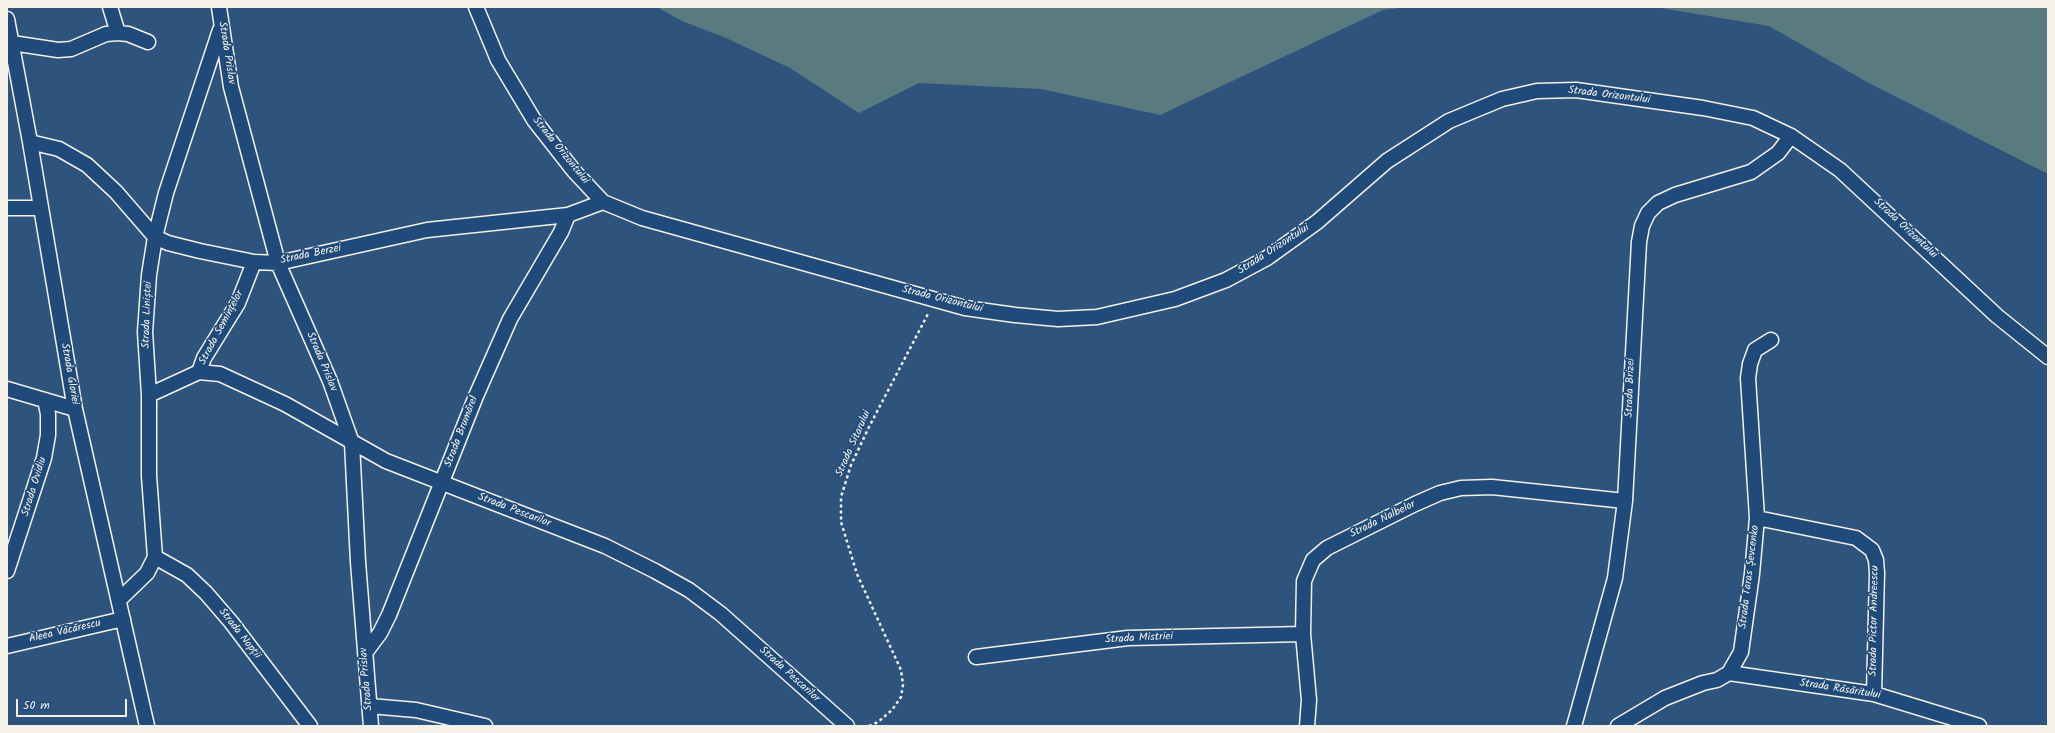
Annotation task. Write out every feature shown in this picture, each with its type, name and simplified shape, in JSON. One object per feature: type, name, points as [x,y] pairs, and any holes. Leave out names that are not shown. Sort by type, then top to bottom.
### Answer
[{"type":"street","points":[[110,7],[118,33]]},
{"type":"street","name":"Strada Prislav","points":[[219,7],[231,87],[278,263],[330,381],[352,443],[365,653],[372,726]]},
{"type":"street","name":"Strada Orizontului","points":[[476,7],[498,60],[534,120],[574,171],[603,202],[642,218],[965,308],[1015,316],[1058,319],[1097,317],[1175,299],[1226,280],[1267,258],[1317,222],[1387,160],[1449,121],[1502,99],[1537,90],[1576,90],[1703,108],[1753,118],[1791,136],[1840,170],[1997,316],[2048,357]]},
{"type":"street","name":"Strada Gloriei","points":[[7,19],[30,142],[74,409],[147,726]]},
{"type":"street","name":"Strada Liniștei","points":[[155,556],[148,447],[149,395],[145,332],[149,275],[155,237],[166,193],[221,27]]},
{"type":"street","points":[[12,43],[58,50],[71,49],[106,34],[118,33],[128,34],[148,42]]},
{"type":"street","name":"Strada Brizei","points":[[1574,726],[1615,578],[1625,501],[1639,242],[1642,226],[1648,213],[1658,203],[1675,195],[1751,172],[1778,153],[1791,136]]},
{"type":"street","name":"Strada Berzei","points":[[30,142],[59,149],[87,165],[116,192],[155,237],[168,243],[254,262],[278,263],[427,230],[568,215],[603,202]]},
{"type":"street","points":[[7,208],[40,208]]},
{"type":"street","name":"Strada Brumărel","points":[[365,653],[380,633],[389,615],[476,396],[510,319],[561,232],[568,215]]},
{"type":"street","name":"Strada Semințelor","points":[[199,372],[204,358],[238,303],[254,262]]},
{"type":"street","name":"Strada Taras Șevcenko","points":[[1729,673],[1741,652],[1752,574],[1757,518],[1748,378],[1750,364],[1755,350],[1771,340]]},
{"type":"street","points":[[149,395],[199,372]]},
{"type":"street","name":"Strada Pescarilor","points":[[199,372],[220,374],[243,383],[301,413],[386,461],[605,546],[689,590],[721,614],[847,726]]},
{"type":"street","points":[[7,389],[74,409]]},
{"type":"street","name":"Strada Ovidiu","points":[[7,571],[44,458],[48,435],[48,414],[45,400]]},
{"type":"street","name":"Strada Nalbelor","points":[[1307,726],[1309,700],[1303,634],[1304,581],[1314,560],[1328,548],[1440,493],[1461,488],[1492,487],[1625,501]]},
{"type":"street","name":"Strada Pictor Andreescu","points":[[1757,518],[1856,538],[1872,550],[1876,560],[1877,573],[1874,694]]},
{"type":"street","points":[[118,600],[147,573],[155,556]]},
{"type":"street","name":"Strada Nopții","points":[[155,556],[187,575],[206,593],[231,622],[310,726]]},
{"type":"street","name":"Aleea Văcărescu","points":[[7,646],[123,618]]},
{"type":"street","name":"Strada Mistriei","points":[[976,657],[1128,638],[1303,634]]},
{"type":"street","points":[[1618,726],[1666,698],[1703,683],[1717,680],[1729,673]]},
{"type":"street","name":"Strada Răsăritului","points":[[1729,673],[1874,694],[1976,725]]},
{"type":"street","points":[[370,706],[416,710],[485,726]]},
{"type":"path","name":"Strada Sitarului","points":[[869,726],[878,722],[892,710],[901,697],[903,685],[901,670],[858,574],[841,522],[841,497],[851,465],[869,427],[935,299]]},
{"type":"green space","points":[[657,7],[1409,7],[1383,10],[1160,115],[1041,89],[919,83],[859,113],[790,68],[726,38],[682,21]]},
{"type":"green space","points":[[1655,7],[2048,7],[2048,174],[1867,82],[1769,26]]}]
